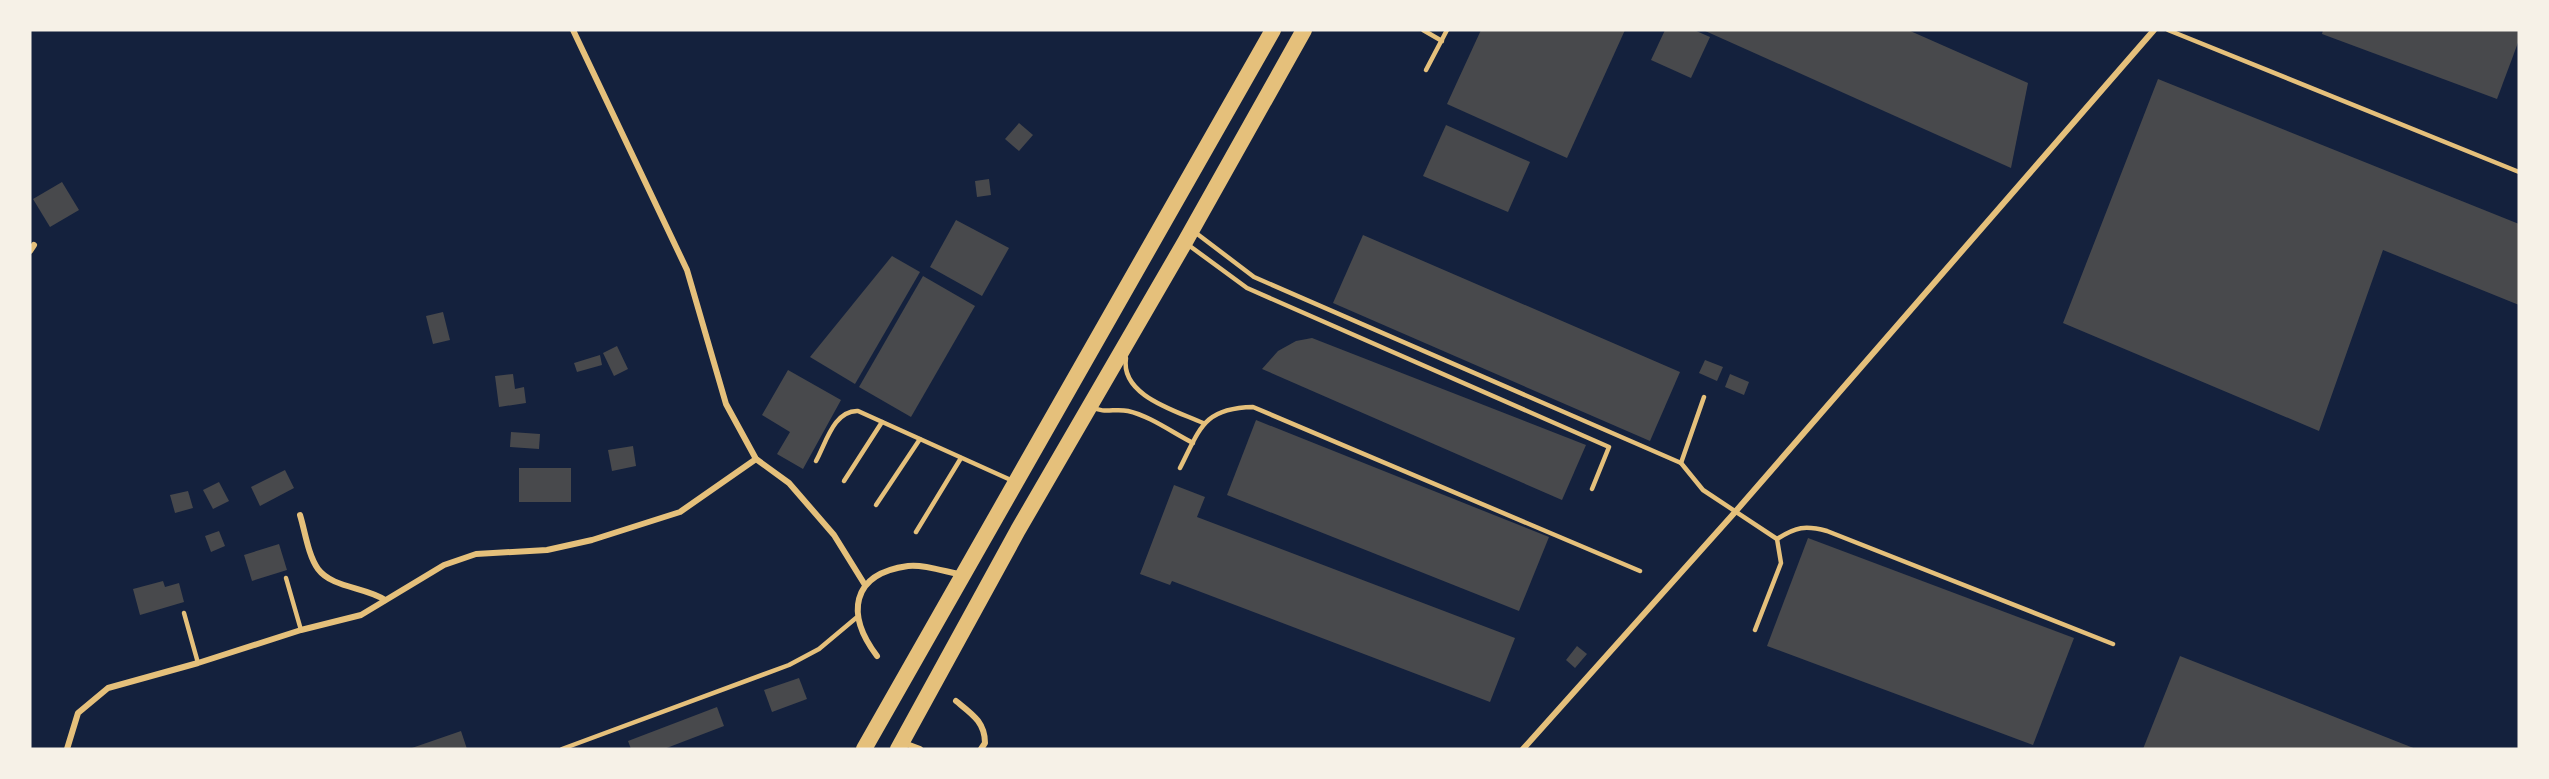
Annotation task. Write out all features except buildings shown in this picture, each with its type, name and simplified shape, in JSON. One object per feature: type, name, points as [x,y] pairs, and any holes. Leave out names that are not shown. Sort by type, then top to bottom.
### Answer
[{"type":"highway","points":[[864,749],[1273,30]]},
{"type":"highway","points":[[899,746],[1089,406],[1304,30]]},
{"type":"street","points":[[573,30],[687,270],[726,404],[756,459],[789,483],[834,535],[865,585]]},
{"type":"street","points":[[1523,749],[1736,510],[2154,30]]},
{"type":"street","points":[[67,749],[78,713],[108,688],[198,663],[301,630],[361,615],[444,565],[476,554],[547,550],[592,540],[680,512],[756,459]]},
{"type":"street","points":[[300,515],[317,568],[327,578],[375,593],[385,600]]},
{"type":"street","points":[[877,656],[865,639],[856,618],[858,600],[865,585],[885,571],[910,566],[963,575]]},
{"type":"street","points":[[956,701],[977,718],[985,730],[985,743],[981,749]]},
{"type":"street","points":[[899,746],[920,749]]},
{"type":"lane","points":[[1423,30],[1442,41]]},
{"type":"lane","points":[[1426,70],[1448,30]]},
{"type":"lane","points":[[2169,30],[2519,172]]},
{"type":"lane","points":[[1188,236],[1254,277],[1682,462],[1703,490],[1777,538],[1781,563],[1755,630]]},
{"type":"lane","points":[[1188,236],[1247,288],[1609,447],[1592,489]]},
{"type":"lane","points":[[1129,336],[1125,365],[1132,382],[1144,396],[1203,423]]},
{"type":"lane","points":[[1682,462],[1704,397]]},
{"type":"lane","points":[[1089,406],[1101,412],[1130,411],[1193,443]]},
{"type":"lane","points":[[1180,468],[1203,423],[1228,410],[1253,407],[1640,571]]},
{"type":"lane","points":[[816,462],[840,415],[849,411],[858,411],[1015,482]]},
{"type":"lane","points":[[844,481],[882,422]]},
{"type":"lane","points":[[876,505],[920,439]]},
{"type":"lane","points":[[916,532],[961,458]]},
{"type":"lane","points":[[1777,538],[1796,527],[1810,526],[1827,531],[2113,644]]},
{"type":"lane","points":[[286,578],[301,630]]},
{"type":"lane","points":[[183,612],[198,663]]},
{"type":"lane","points":[[562,749],[789,665],[819,649],[856,618]]}]
